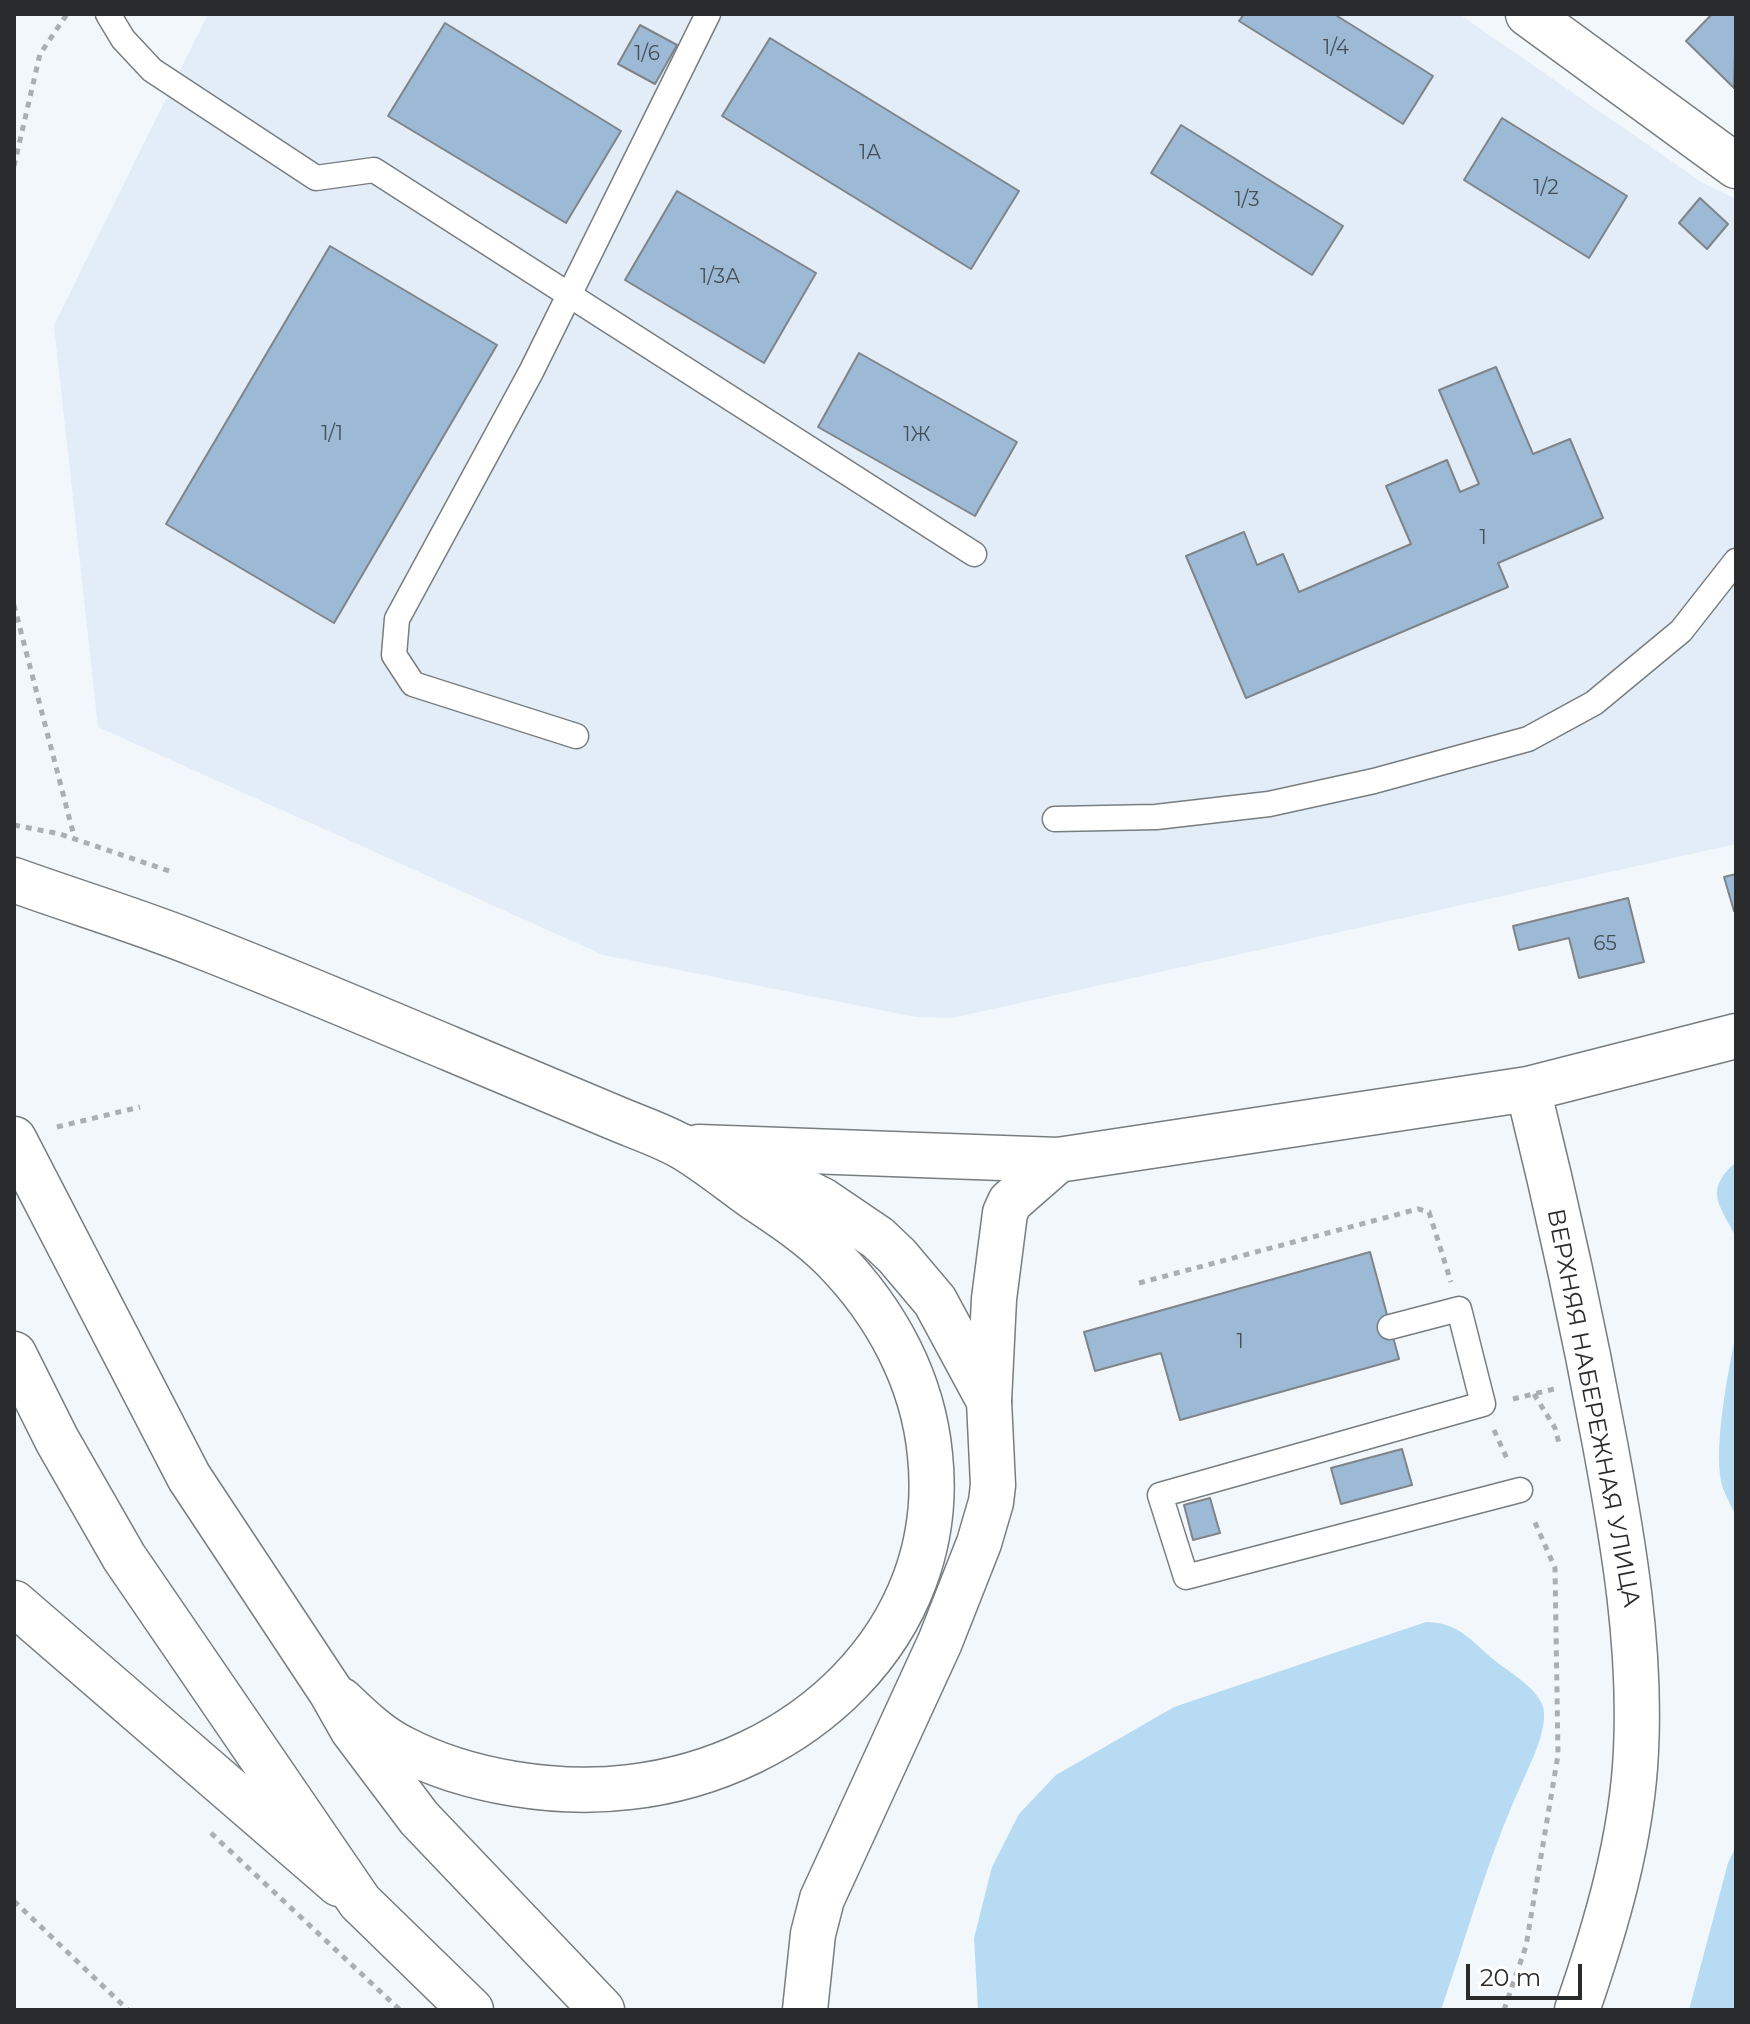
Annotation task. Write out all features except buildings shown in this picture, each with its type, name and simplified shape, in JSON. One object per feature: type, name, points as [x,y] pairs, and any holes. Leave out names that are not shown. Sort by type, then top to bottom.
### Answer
[{"type":"main road","points":[[1534,16],[1736,166]]},
{"type":"main road","points":[[14,880],[196,944],[681,1146],[786,1182],[822,1200],[878,1238],[935,1301],[989,1401]]},
{"type":"main road","points":[[681,1146],[1058,1160],[1528,1089],[1736,1036]]},
{"type":"main road","name":"ВЕРХНЯЯ НАБЕРЕЖНАЯ УЛИЦА","points":[[1528,1089],[1551,1180],[1593,1380],[1624,1545],[1635,1639],[1636,1751],[1626,1835],[1596,1957],[1577,2010]]},
{"type":"main road","points":[[16,1144],[189,1477],[331,1692],[352,1729],[419,1818],[602,2010]]},
{"type":"main road","points":[[331,1692],[397,1746],[443,1767],[515,1783],[566,1790],[629,1787],[702,1771],[789,1731],[851,1680],[897,1621],[919,1574],[929,1534],[933,1476],[928,1430],[914,1380],[880,1316],[859,1286],[829,1255],[795,1226],[681,1146]]},
{"type":"main road","points":[[805,2010],[813,1934],[822,1899],[940,1642],[979,1543],[991,1502],[989,1401],[994,1299],[1005,1213],[1010,1202],[1058,1160]]},
{"type":"main road","points":[[14,1354],[57,1440],[124,1557],[360,1902]]},
{"type":"main road","points":[[14,1603],[360,1902],[471,2010]]},
{"type":"lane","points":[[108,14],[123,39],[152,70],[316,178],[374,170],[974,554]]},
{"type":"lane","points":[[576,736],[413,684],[394,655],[397,619],[531,372],[708,14]]},
{"type":"lane","points":[[1055,819],[1156,817],[1269,804],[1374,781],[1528,739],[1594,703],[1681,631],[1736,561]]},
{"type":"lane","points":[[1390,1327],[1459,1309],[1483,1404],[1160,1495],[1186,1577],[1520,1490]]},
{"type":"path","points":[[14,166],[40,54],[67,14]]},
{"type":"path","points":[[14,605],[75,840]]},
{"type":"path","points":[[14,825],[75,840],[172,872]]},
{"type":"path","points":[[57,1127],[140,1107]]},
{"type":"path","points":[[1139,1283],[1418,1209],[1429,1212],[1459,1309]]},
{"type":"path","points":[[1504,2010],[1526,1946],[1558,1755],[1555,1568],[1483,1404],[1593,1380]]},
{"type":"path","points":[[1534,1394],[1555,1428],[1562,1457]]},
{"type":"path","points":[[14,1901],[128,2010]]},
{"type":"shaded area","points":[[208,14],[1459,14],[1703,183],[1736,199],[1736,844],[952,1018],[916,1017],[603,955],[98,727],[54,325]]},
{"type":"water","points":[[1736,1162],[1736,1237],[1720,1207],[1717,1190],[1726,1172]]},
{"type":"water","points":[[1736,1334],[1736,1516],[1722,1485],[1719,1448]]},
{"type":"water","points":[[1426,1622],[1445,1625],[1467,1637],[1532,1690],[1544,1713],[1538,1745],[1498,1840],[1441,2010],[978,2010],[974,1938],[992,1867],[1019,1814],[1056,1775],[1174,1707]]},
{"type":"water","points":[[1736,1846],[1736,2010],[1689,2010],[1728,1863]]}]
